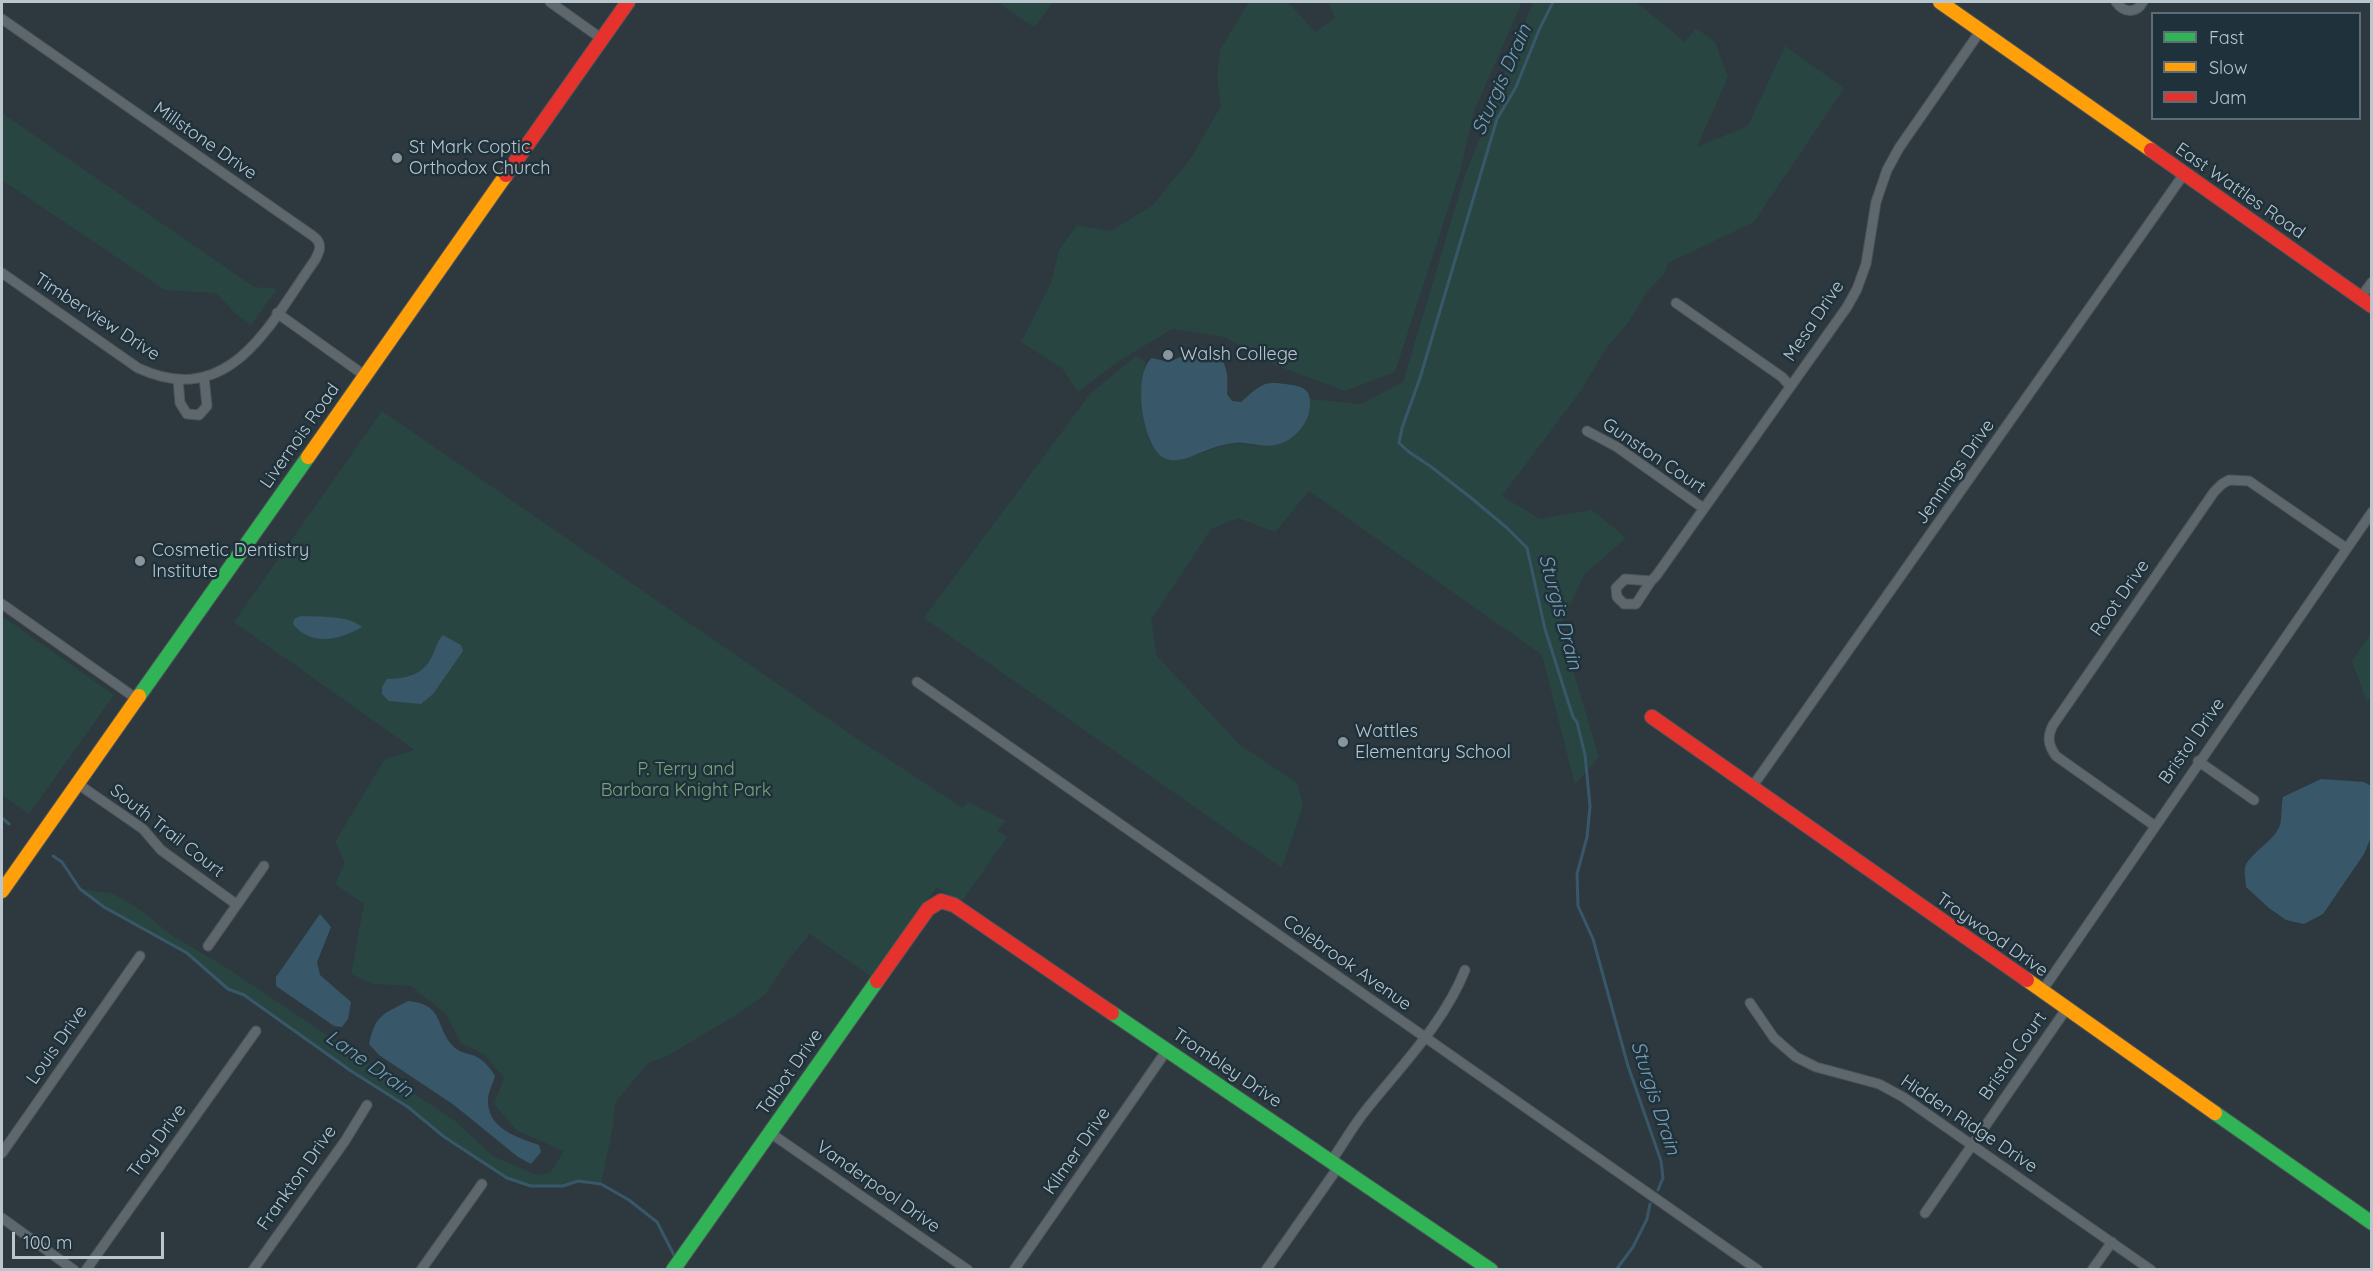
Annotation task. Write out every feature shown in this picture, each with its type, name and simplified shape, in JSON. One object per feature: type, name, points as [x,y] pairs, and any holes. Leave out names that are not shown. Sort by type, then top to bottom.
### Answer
[{"type":"street","points":[[550,2],[602,39]]},
{"type":"street","name":"Livernois Road","points":[[2,891],[628,2]]},
{"type":"street","name":"East Wattles Road","points":[[1940,2],[2366,302]]},
{"type":"street","points":[[2116,2],[2124,9],[2132,11],[2140,7],[2143,2]]},
{"type":"street","name":"Millstone Drive","points":[[2,19],[317,239],[319,253],[277,313]]},
{"type":"street","name":"Mesa Drive","points":[[1651,581],[1857,289],[1869,251],[1876,202],[1893,158],[1981,30]]},
{"type":"street","name":"Jennings Drive","points":[[1752,788],[2184,174]]},
{"type":"street","name":"Timberview Drive","points":[[2,273],[138,368],[163,378],[178,380],[204,377],[228,367],[248,352],[277,313]]},
{"type":"street","points":[[2366,302],[2372,282]]},
{"type":"street","points":[[1676,303],[1782,377],[1790,386]]},
{"type":"street","points":[[277,313],[364,375]]},
{"type":"street","points":[[178,380],[180,403],[187,414],[193,416],[199,415],[207,406],[204,377]]},
{"type":"street","name":"Gunston Court","points":[[1587,431],[1617,447],[1703,508]]},
{"type":"street","name":"Root Drive","points":[[2155,826],[2061,760],[2052,751],[2049,745],[2050,731],[2066,705],[2222,484],[2238,479],[2256,485],[2346,548]]},
{"type":"street","name":"Bristol Drive","points":[[2042,991],[2144,845],[2198,761],[2372,512]]},
{"type":"street","points":[[2,604],[137,699]]},
{"type":"street","name":"Colebrook Avenue","points":[[917,682],[1758,1269]]},
{"type":"street","name":"Troywood Drive","points":[[1652,717],[2372,1223]]},
{"type":"street","points":[[2198,761],[2254,800]]},
{"type":"street","name":"South Trail Court","points":[[78,784],[142,829],[161,850],[236,904]]},
{"type":"street","points":[[208,946],[264,866]]},
{"type":"street","name":"Trombley Drive","points":[[941,901],[954,905],[1491,1269]]},
{"type":"street","name":"Talbot Drive","points":[[673,1269],[928,909],[941,901]]},
{"type":"street","name":"Louis Drive","points":[[2,1153],[140,956]]},
{"type":"street","points":[[1266,1269],[1335,1163],[1364,1113],[1425,1038],[1457,992],[1465,970]]},
{"type":"street","name":"Hidden Ridge Drive","points":[[1750,1003],[1774,1038],[1796,1057],[1816,1067],[1879,1084],[1903,1097],[2151,1269]]},
{"type":"street","name":"Bristol Court","points":[[1925,1213],[2067,1008]]},
{"type":"street","name":"Troy Drive","points":[[86,1269],[256,1031]]},
{"type":"street","name":"Kilmer Drive","points":[[1014,1269],[1167,1050]]},
{"type":"street","name":"Frankton Drive","points":[[253,1269],[345,1141],[367,1105]]},
{"type":"street","name":"Vanderpool Drive","points":[[769,1132],[968,1269]]},
{"type":"street","points":[[421,1269],[482,1184]]},
{"type":"street","points":[[2,1218],[74,1269]]},
{"type":"street","points":[[2092,1269],[2112,1242]]},
{"type":"green space","points":[[998,2],[1052,2],[1052,4],[1037,24],[1032,26]]},
{"type":"green space","points":[[1249,2],[1288,2],[1315,32],[1335,18],[1328,2],[1522,2],[1474,111],[1460,172],[1395,372],[1345,391],[1270,363],[1225,337],[1172,329],[1116,363],[1078,392],[1062,368],[1021,342],[1051,283],[1059,250],[1077,225],[1111,231],[1153,205],[1191,158],[1221,106],[1217,77],[1220,50]]},
{"type":"green space","points":[[1533,2],[1636,2],[1685,42],[1696,28],[1715,42],[1728,77],[1697,147],[1748,126],[1785,46],[1844,88],[1754,222],[1668,263],[1665,273],[1647,292],[1627,324],[1607,347],[1580,392],[1502,496],[1540,519],[1592,510],[1626,538],[1584,575],[1560,627],[1599,757],[1575,785],[1542,655],[1309,491],[1275,532],[1238,518],[1211,529],[1151,620],[1157,656],[1239,744],[1297,783],[1303,805],[1282,868],[924,618],[1090,394],[1136,356],[1146,362],[1143,373],[1142,404],[1148,436],[1154,449],[1163,457],[1175,460],[1233,444],[1274,445],[1297,432],[1306,418],[1310,399],[1361,404],[1403,382],[1464,178]]},
{"type":"green space","points":[[2,113],[254,287],[277,289],[251,325],[236,314],[216,293],[165,290],[2,180]]},
{"type":"green space","name":"P. Terry and Barbara Knight Park","points":[[382,411],[859,740],[963,808],[968,802],[1006,821],[997,830],[1007,837],[961,903],[937,887],[872,977],[810,934],[785,964],[766,994],[738,1014],[667,1056],[648,1063],[615,1103],[613,1126],[601,1184],[578,1181],[563,1186],[531,1186],[500,1175],[461,1146],[443,1136],[408,1107],[348,1069],[244,995],[221,985],[187,953],[104,907],[80,889],[111,893],[135,906],[173,936],[227,968],[455,1121],[494,1157],[538,1175],[550,1173],[564,1151],[517,1131],[494,1104],[504,1078],[485,1055],[461,1043],[446,1014],[411,986],[374,984],[351,974],[364,904],[335,884],[345,862],[335,842],[385,759],[415,750],[234,622]]},
{"type":"green space","points":[[2,616],[114,695],[29,814],[2,795]]},
{"type":"green space","points":[[2371,633],[2371,697],[2366,700],[2352,661]]},
{"type":"water","points":[[1203,347],[1217,354],[1221,359],[1226,371],[1227,394],[1232,401],[1241,402],[1257,388],[1268,383],[1292,385],[1306,390],[1310,399],[1309,412],[1298,432],[1289,440],[1274,445],[1233,443],[1176,460],[1164,458],[1156,451],[1150,440],[1142,410],[1142,378],[1146,366],[1152,358],[1169,362]]},
{"type":"water","points":[[301,616],[349,620],[362,627],[335,638],[317,638],[308,636],[293,624],[294,619]]},
{"type":"water","points":[[443,635],[461,645],[463,651],[433,694],[421,704],[389,701],[382,694],[382,687],[387,679],[407,677],[419,672],[429,662]]},
{"type":"water","points":[[2321,779],[2364,782],[2371,786],[2371,837],[2364,854],[2323,914],[2304,924],[2286,920],[2246,887],[2245,868],[2250,858],[2277,831],[2281,823],[2283,797]]},
{"type":"water","points":[[320,914],[331,927],[317,962],[320,975],[351,1002],[348,1019],[342,1027],[334,1026],[276,986],[276,977]]},
{"type":"water","points":[[408,1001],[428,1007],[438,1018],[454,1047],[478,1058],[491,1070],[495,1076],[488,1098],[492,1117],[497,1124],[512,1135],[539,1145],[541,1152],[531,1164],[518,1157],[454,1105],[379,1055],[369,1044],[378,1020]]},
{"type":"waterway","name":"Sturgis Drain","points":[[1553,2],[1516,87],[1497,119],[1399,443],[1470,497],[1527,548],[1545,629],[1573,717],[1577,722],[1585,755],[1590,806],[1587,837],[1577,874],[1578,906],[1593,939],[1628,1066],[1661,1161],[1663,1178],[1658,1190]]},
{"type":"waterway","name":"Lane Drain","points":[[2,818],[9,824]]},
{"type":"waterway","name":"Lane Drain","points":[[53,856],[62,862],[80,889],[104,907],[187,953],[228,989],[244,995],[351,1071],[408,1107],[443,1136],[507,1178],[531,1186],[563,1186],[578,1181],[601,1184],[629,1200],[657,1222],[675,1257]]},
{"type":"waterway","name":"Sturgis Drain","points":[[1616,1270],[1633,1247],[1647,1219],[1650,1204]]},
{"type":"traffic: fast","points":[[139,696],[308,457]]},
{"type":"traffic: fast","points":[[673,1270],[877,981]]},
{"type":"traffic: fast","points":[[1112,1013],[1491,1270]]},
{"type":"traffic: fast","points":[[2215,1113],[2372,1223]]},
{"type":"traffic: slow","points":[[1940,2],[2151,150]]},
{"type":"traffic: slow","points":[[308,457],[506,175]]},
{"type":"traffic: slow","points":[[2,891],[139,696]]},
{"type":"traffic: slow","points":[[2027,980],[2215,1113]]},
{"type":"traffic: jam","points":[[506,175],[628,2]]},
{"type":"traffic: jam","points":[[2151,150],[2372,306]]},
{"type":"traffic: jam","points":[[1652,717],[2027,980]]},
{"type":"traffic: jam","points":[[877,981],[928,909],[941,901],[954,905],[1112,1013]]},
{"type":"place","name":"St Mark Coptic Orthodox Church","points":[[397,158]]},
{"type":"place","name":"Walsh College","points":[[1168,355]]},
{"type":"place","name":"Cosmetic Dentistry Institute","points":[[140,561]]},
{"type":"place","name":"Wattles Elementary School","points":[[1343,742]]}]
